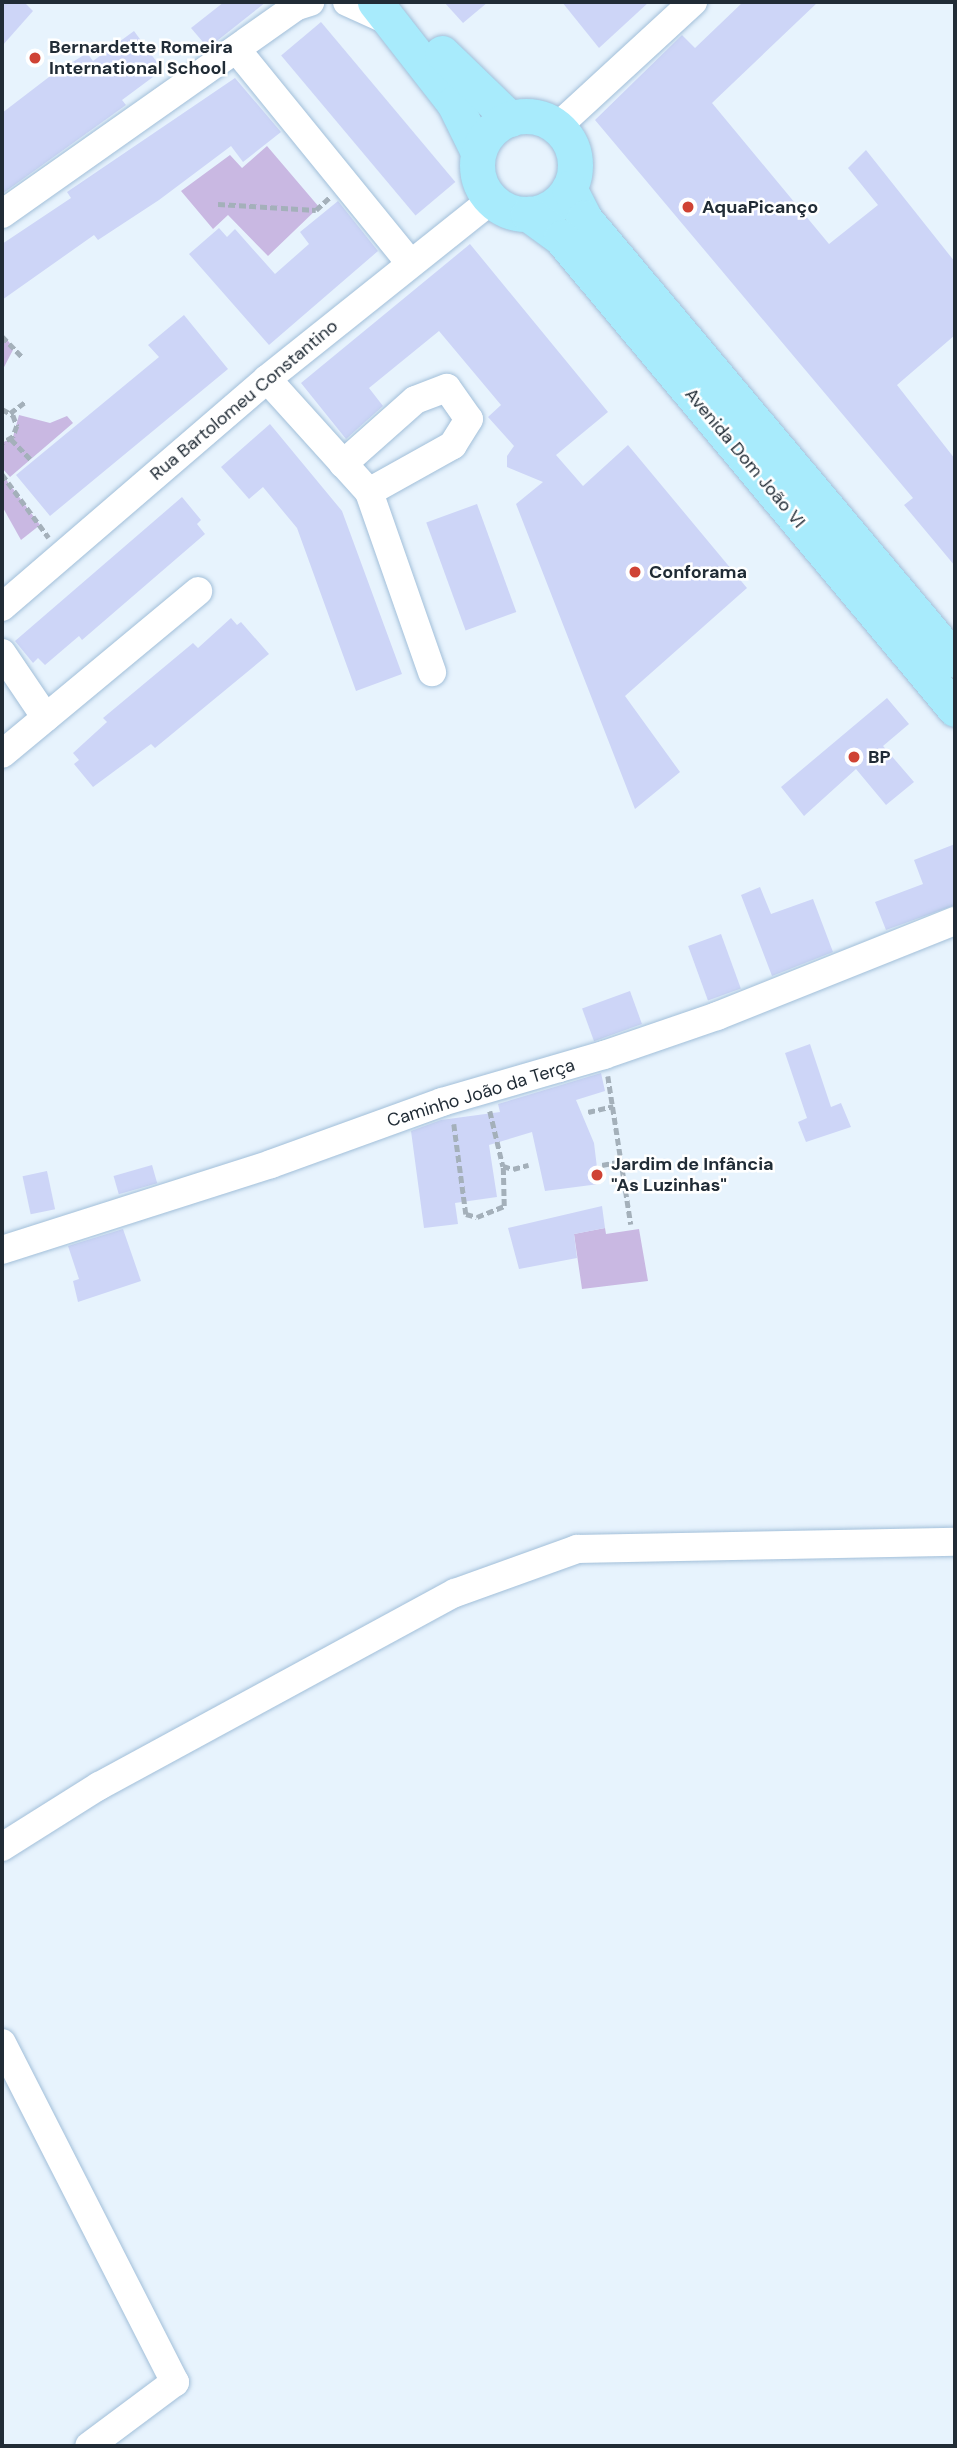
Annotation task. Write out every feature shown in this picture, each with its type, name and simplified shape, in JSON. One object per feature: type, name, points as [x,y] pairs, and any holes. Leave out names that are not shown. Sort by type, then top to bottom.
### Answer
[{"type":"main road","points":[[387,8],[510,119]]},
{"type":"main road","points":[[387,8],[454,103],[478,152],[481,186],[491,200],[514,213],[528,214],[555,205],[569,188],[573,154],[557,127],[526,116],[510,119],[490,132],[478,152]]},
{"type":"main road","name":"Avenida Dom João VI","points":[[569,188],[584,218],[955,660]]},
{"type":"main road","name":"Avenida Dom João VI","points":[[528,214],[561,238],[955,709]]},
{"type":"street","points":[[346,2],[387,8]]},
{"type":"street","points":[[557,127],[693,2]]},
{"type":"street","points":[[2,214],[303,4]]},
{"type":"street","points":[[237,50],[409,262]]},
{"type":"street","name":"Rua Bartolomeu Constantino","points":[[2,607],[267,379],[409,262],[491,200]]},
{"type":"street","points":[[267,379],[369,492],[432,672]]},
{"type":"street","points":[[343,464],[415,400],[447,388],[469,418],[453,445],[369,492]]},
{"type":"street","points":[[2,754],[198,591]]},
{"type":"street","points":[[2,653],[46,718]]},
{"type":"street","name":"Caminho João da Terça","points":[[2,1250],[271,1164],[442,1102],[604,1055],[717,1016],[955,921]]},
{"type":"street","points":[[2,1847],[99,1786],[455,1593],[578,1549],[955,1542]]},
{"type":"street","points":[[2,2043],[175,2382],[89,2446]]},
{"type":"path","points":[[218,204],[316,210],[346,184]]},
{"type":"path","points":[[2,336],[23,358]]},
{"type":"path","points":[[10,413],[25,402]]},
{"type":"path","points":[[2,409],[10,413],[17,426],[11,439],[2,443]]},
{"type":"path","points":[[11,439],[30,459]]},
{"type":"path","points":[[2,474],[62,555]]},
{"type":"path","points":[[604,1055],[631,1224]]},
{"type":"path","points":[[442,1102],[453,1118],[460,1147],[466,1214],[477,1217],[504,1206],[503,1166],[485,1090]]},
{"type":"path","points":[[588,1112],[613,1106]]},
{"type":"path","points":[[602,1165],[622,1161]]},
{"type":"path","points":[[503,1166],[513,1169],[528,1165]]},
{"type":"shaded area","points":[[267,146],[319,207],[268,256],[228,215],[213,229],[181,191],[230,155],[242,168]]},
{"type":"shaded area","points":[[2,336],[14,348],[2,371]]},
{"type":"shaded area","points":[[19,415],[50,423],[67,416],[73,423],[10,477],[2,468],[2,443],[13,437]]},
{"type":"shaded area","points":[[2,474],[40,525],[21,540],[2,506]]},
{"type":"shaded area","points":[[605,1228],[606,1234],[639,1229],[648,1281],[582,1289],[574,1234]]},
{"type":"building","points":[[2,2],[24,2],[33,11],[2,46]]},
{"type":"building","points":[[224,2],[266,2],[208,48],[191,28]]},
{"type":"building","points":[[444,2],[488,2],[463,23]]},
{"type":"building","points":[[562,2],[649,2],[599,48]]},
{"type":"building","points":[[743,2],[818,2],[712,103],[829,244],[878,205],[848,168],[866,150],[955,262],[955,335],[897,385],[955,459],[955,566],[904,505],[913,498],[595,120],[682,35],[695,48]]},
{"type":"building","points":[[321,22],[455,182],[416,216],[281,55]]},
{"type":"building","points":[[134,31],[159,65],[153,69],[157,74],[122,100],[126,105],[2,194],[2,113],[49,77],[87,53],[93,61]]},
{"type":"building","points":[[235,78],[281,132],[243,162],[231,146],[159,200],[98,240],[94,235],[2,300],[2,244],[71,198],[67,192]]},
{"type":"building","points":[[338,201],[378,251],[269,345],[189,254],[219,228],[227,237],[235,229],[275,274],[309,244],[300,232]]},
{"type":"building","points":[[470,244],[608,412],[556,455],[583,486],[628,445],[747,588],[625,696],[680,772],[635,809],[516,504],[543,482],[507,467],[507,456],[514,446],[488,417],[501,405],[439,331],[369,388],[383,406],[346,439],[301,383]]},
{"type":"building","points":[[184,315],[228,369],[50,516],[16,475],[159,357],[148,345]]},
{"type":"building","points":[[270,424],[342,511],[402,674],[356,691],[297,528],[263,487],[249,499],[221,467]]},
{"type":"building","points":[[182,497],[201,520],[197,524],[205,534],[82,640],[79,636],[45,665],[38,658],[33,663],[15,641]]},
{"type":"building","points":[[477,504],[516,612],[466,631],[426,522]]},
{"type":"building","points":[[231,618],[237,625],[241,622],[269,654],[155,748],[151,744],[93,787],[74,764],[79,760],[73,753],[107,722],[103,718],[193,643],[198,648]]},
{"type":"building","name":"BP","points":[[887,698],[909,724],[883,746],[914,782],[886,805],[856,769],[804,816],[781,787]]},
{"type":"building","points":[[955,844],[955,905],[886,930],[875,902],[923,884],[914,860]]},
{"type":"building","points":[[760,887],[771,914],[813,899],[833,952],[772,976],[741,895]]},
{"type":"building","points":[[721,934],[741,989],[708,1000],[688,946]]},
{"type":"building","points":[[630,991],[642,1024],[594,1041],[582,1008]]},
{"type":"building","points":[[810,1044],[831,1107],[841,1103],[851,1127],[806,1142],[798,1122],[807,1118],[785,1053]]},
{"type":"building","points":[[601,1073],[605,1091],[576,1100],[594,1143],[599,1184],[545,1191],[532,1132],[489,1145],[497,1197],[455,1203],[458,1224],[424,1228],[411,1131],[441,1120],[500,1112],[498,1104]]},
{"type":"building","points":[[152,1165],[157,1183],[119,1194],[114,1176]]},
{"type":"building","points":[[47,1171],[55,1209],[31,1214],[23,1176]]},
{"type":"building","points":[[602,1206],[605,1228],[574,1234],[577,1258],[519,1269],[508,1228]]},
{"type":"building","points":[[123,1229],[141,1281],[78,1302],[73,1281],[79,1279],[68,1246]]},
{"type":"place","name":"Bernardette Romeira International School","points":[[35,58]]},
{"type":"place","name":"AquaPicanço","points":[[688,207]]},
{"type":"place","name":"Conforama","points":[[635,572]]},
{"type":"place","name":"BP","points":[[854,757]]},
{"type":"place","name":"Jardim de Infância \"As Luzinhas\"","points":[[597,1175]]}]
